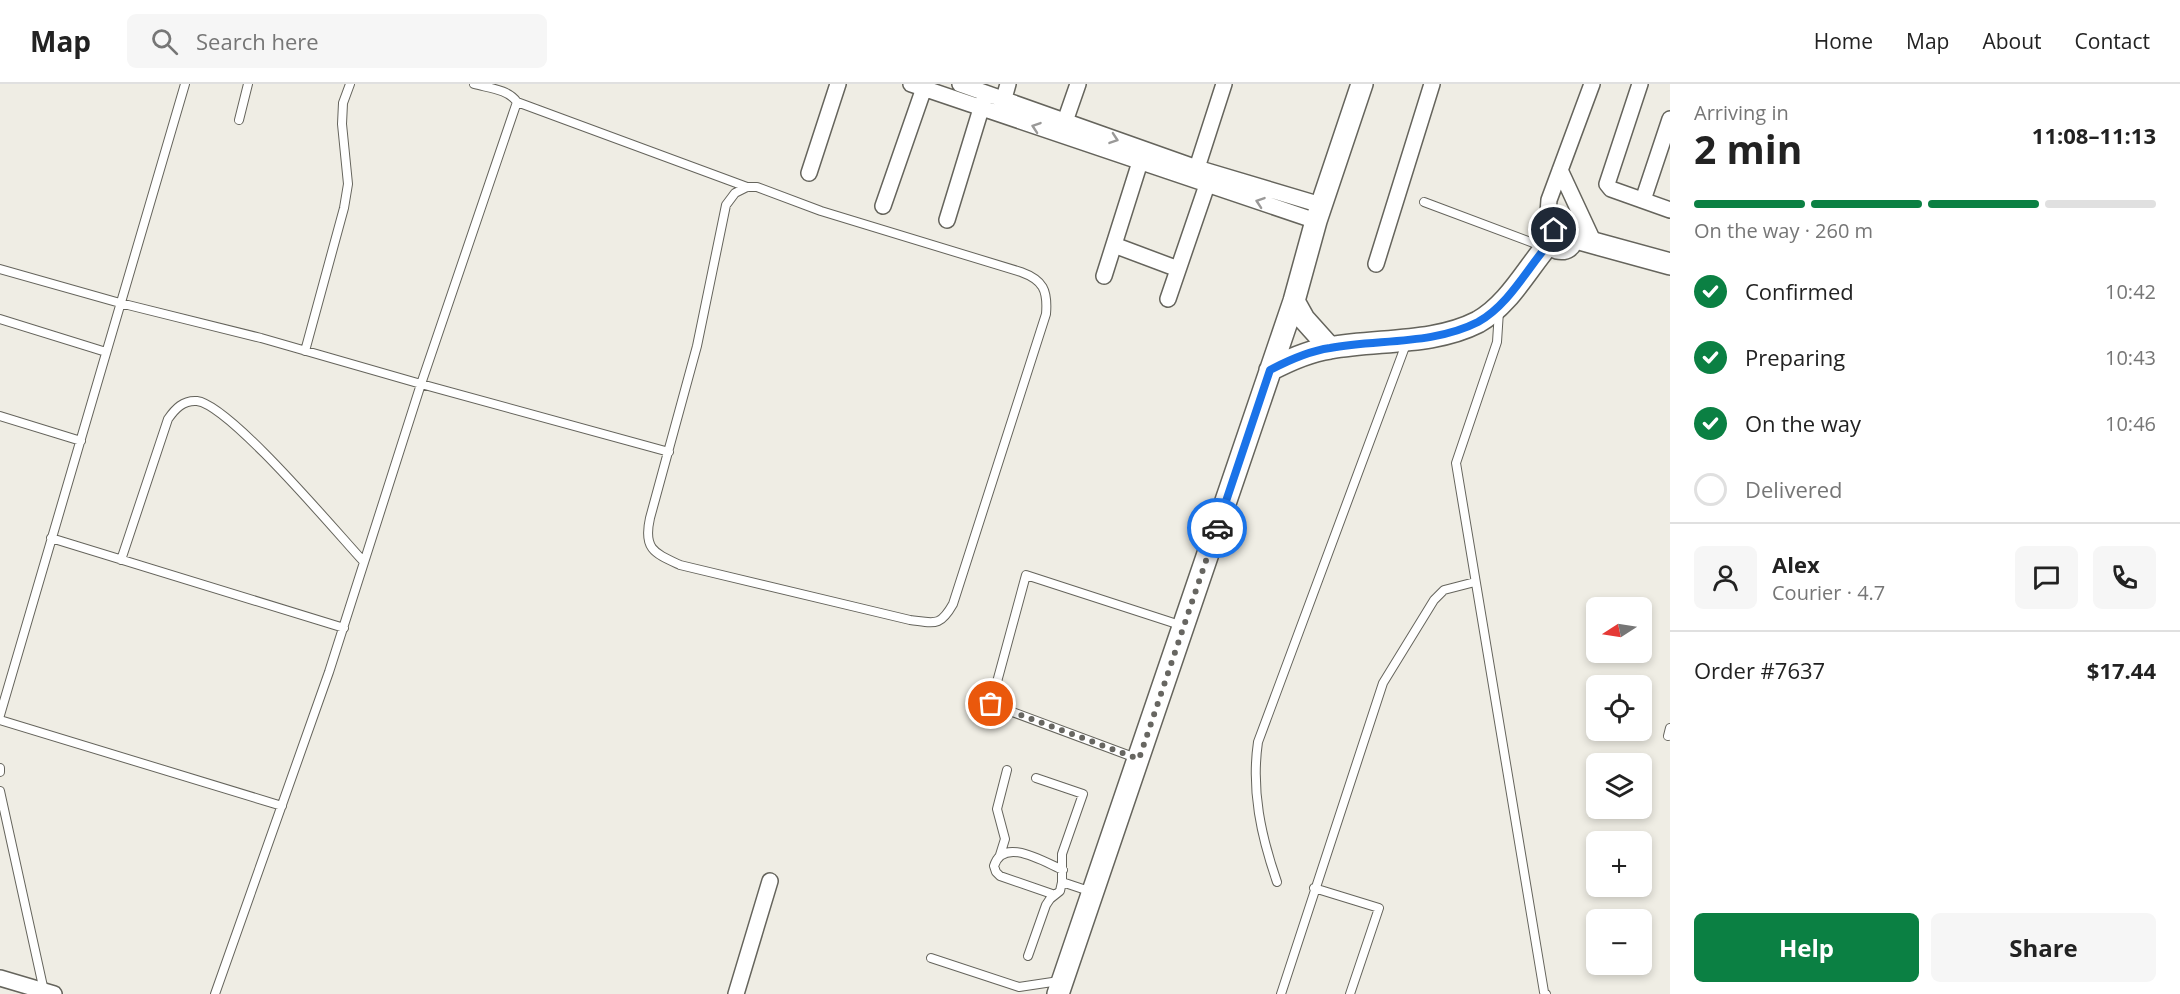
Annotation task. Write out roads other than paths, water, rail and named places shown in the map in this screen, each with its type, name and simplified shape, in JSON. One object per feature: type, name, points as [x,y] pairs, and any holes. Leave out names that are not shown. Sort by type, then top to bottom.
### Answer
[{"type":"street","points":[[809,173],[838,84]]},
{"type":"street","points":[[960,84],[986,93],[1001,107],[1199,178]]},
{"type":"street","points":[[1001,107],[1008,84]]},
{"type":"street","points":[[1063,129],[1078,84]]},
{"type":"street","points":[[1168,299],[1178,269],[1224,84]]},
{"type":"street","points":[[1061,987],[1294,301],[1318,213],[1362,84]]},
{"type":"street","points":[[1376,264],[1432,84]]},
{"type":"street","points":[[1270,370],[1307,354],[1330,348],[1407,339],[1461,328],[1478,322],[1525,289],[1552,264],[1560,241],[1548,213],[1549,201],[1592,84]]},
{"type":"street","points":[[1640,84],[1607,184],[1611,189],[1670,210]]},
{"type":"street","points":[[883,206],[928,87],[981,109],[1001,107]]},
{"type":"street","points":[[947,220],[986,93]]},
{"type":"street","points":[[1643,200],[1670,118]]},
{"type":"street","points":[[1063,129],[1140,162],[1318,213]]},
{"type":"street","points":[[1104,276],[1140,162]]},
{"type":"street","points":[[1560,170],[1594,243]]},
{"type":"street","points":[[1560,241],[1594,243],[1670,264]]},
{"type":"street","points":[[1114,245],[1178,269]]},
{"type":"street","points":[[1294,301],[1304,319],[1330,348]]},
{"type":"street","points":[[736,994],[770,881]]},
{"type":"street","points":[[0,978],[49,992]]},
{"type":"lane","points":[[0,715],[185,84]]},
{"type":"lane","points":[[239,120],[248,84]]},
{"type":"lane","points":[[305,351],[344,208],[348,184],[342,124],[343,103],[350,84]]},
{"type":"lane","points":[[474,84],[505,92],[513,96],[517,102],[747,187],[757,187],[821,211],[1032,276],[1042,285],[1047,302],[1046,314],[953,604],[946,618],[933,623],[910,620],[680,565],[661,556],[649,543],[646,532],[697,346],[726,206],[735,193],[747,187]]},
{"type":"lane","points":[[214,994],[344,628],[421,384],[517,102]]},
{"type":"lane","points":[[1424,202],[1560,241]]},
{"type":"lane","points":[[0,269],[669,452]]},
{"type":"lane","points":[[1499,306],[1497,342],[1456,463],[1546,994]]},
{"type":"lane","points":[[0,319],[106,351]]},
{"type":"lane","points":[[1277,882],[1266,850],[1258,806],[1254,768],[1258,742],[1407,339]]},
{"type":"lane","points":[[121,560],[168,419],[177,407],[186,402],[196,401],[215,408],[270,458],[364,562]]},
{"type":"lane","points":[[0,416],[81,441]]},
{"type":"lane","points":[[51,538],[344,628]]},
{"type":"lane","points":[[1139,759],[991,704],[1026,575],[1184,626]]},
{"type":"lane","points":[[1281,994],[1383,683],[1434,600],[1444,590],[1475,582]]},
{"type":"lane","points":[[0,720],[282,806]]},
{"type":"lane","points":[[1006,770],[997,809],[1005,839],[994,866],[996,872],[1000,876],[1055,895]]},
{"type":"lane","points":[[1028,956],[1046,905],[1060,891],[1063,870],[1062,854],[1083,794],[1036,778]]},
{"type":"lane","points":[[0,791],[49,992]]},
{"type":"lane","points":[[1000,855],[1006,852],[1021,853],[1063,870]]},
{"type":"lane","points":[[1062,882],[1093,892]]},
{"type":"lane","points":[[1314,888],[1378,908],[1350,994]]},
{"type":"lane","points":[[931,958],[1018,990],[1061,987]]}]
